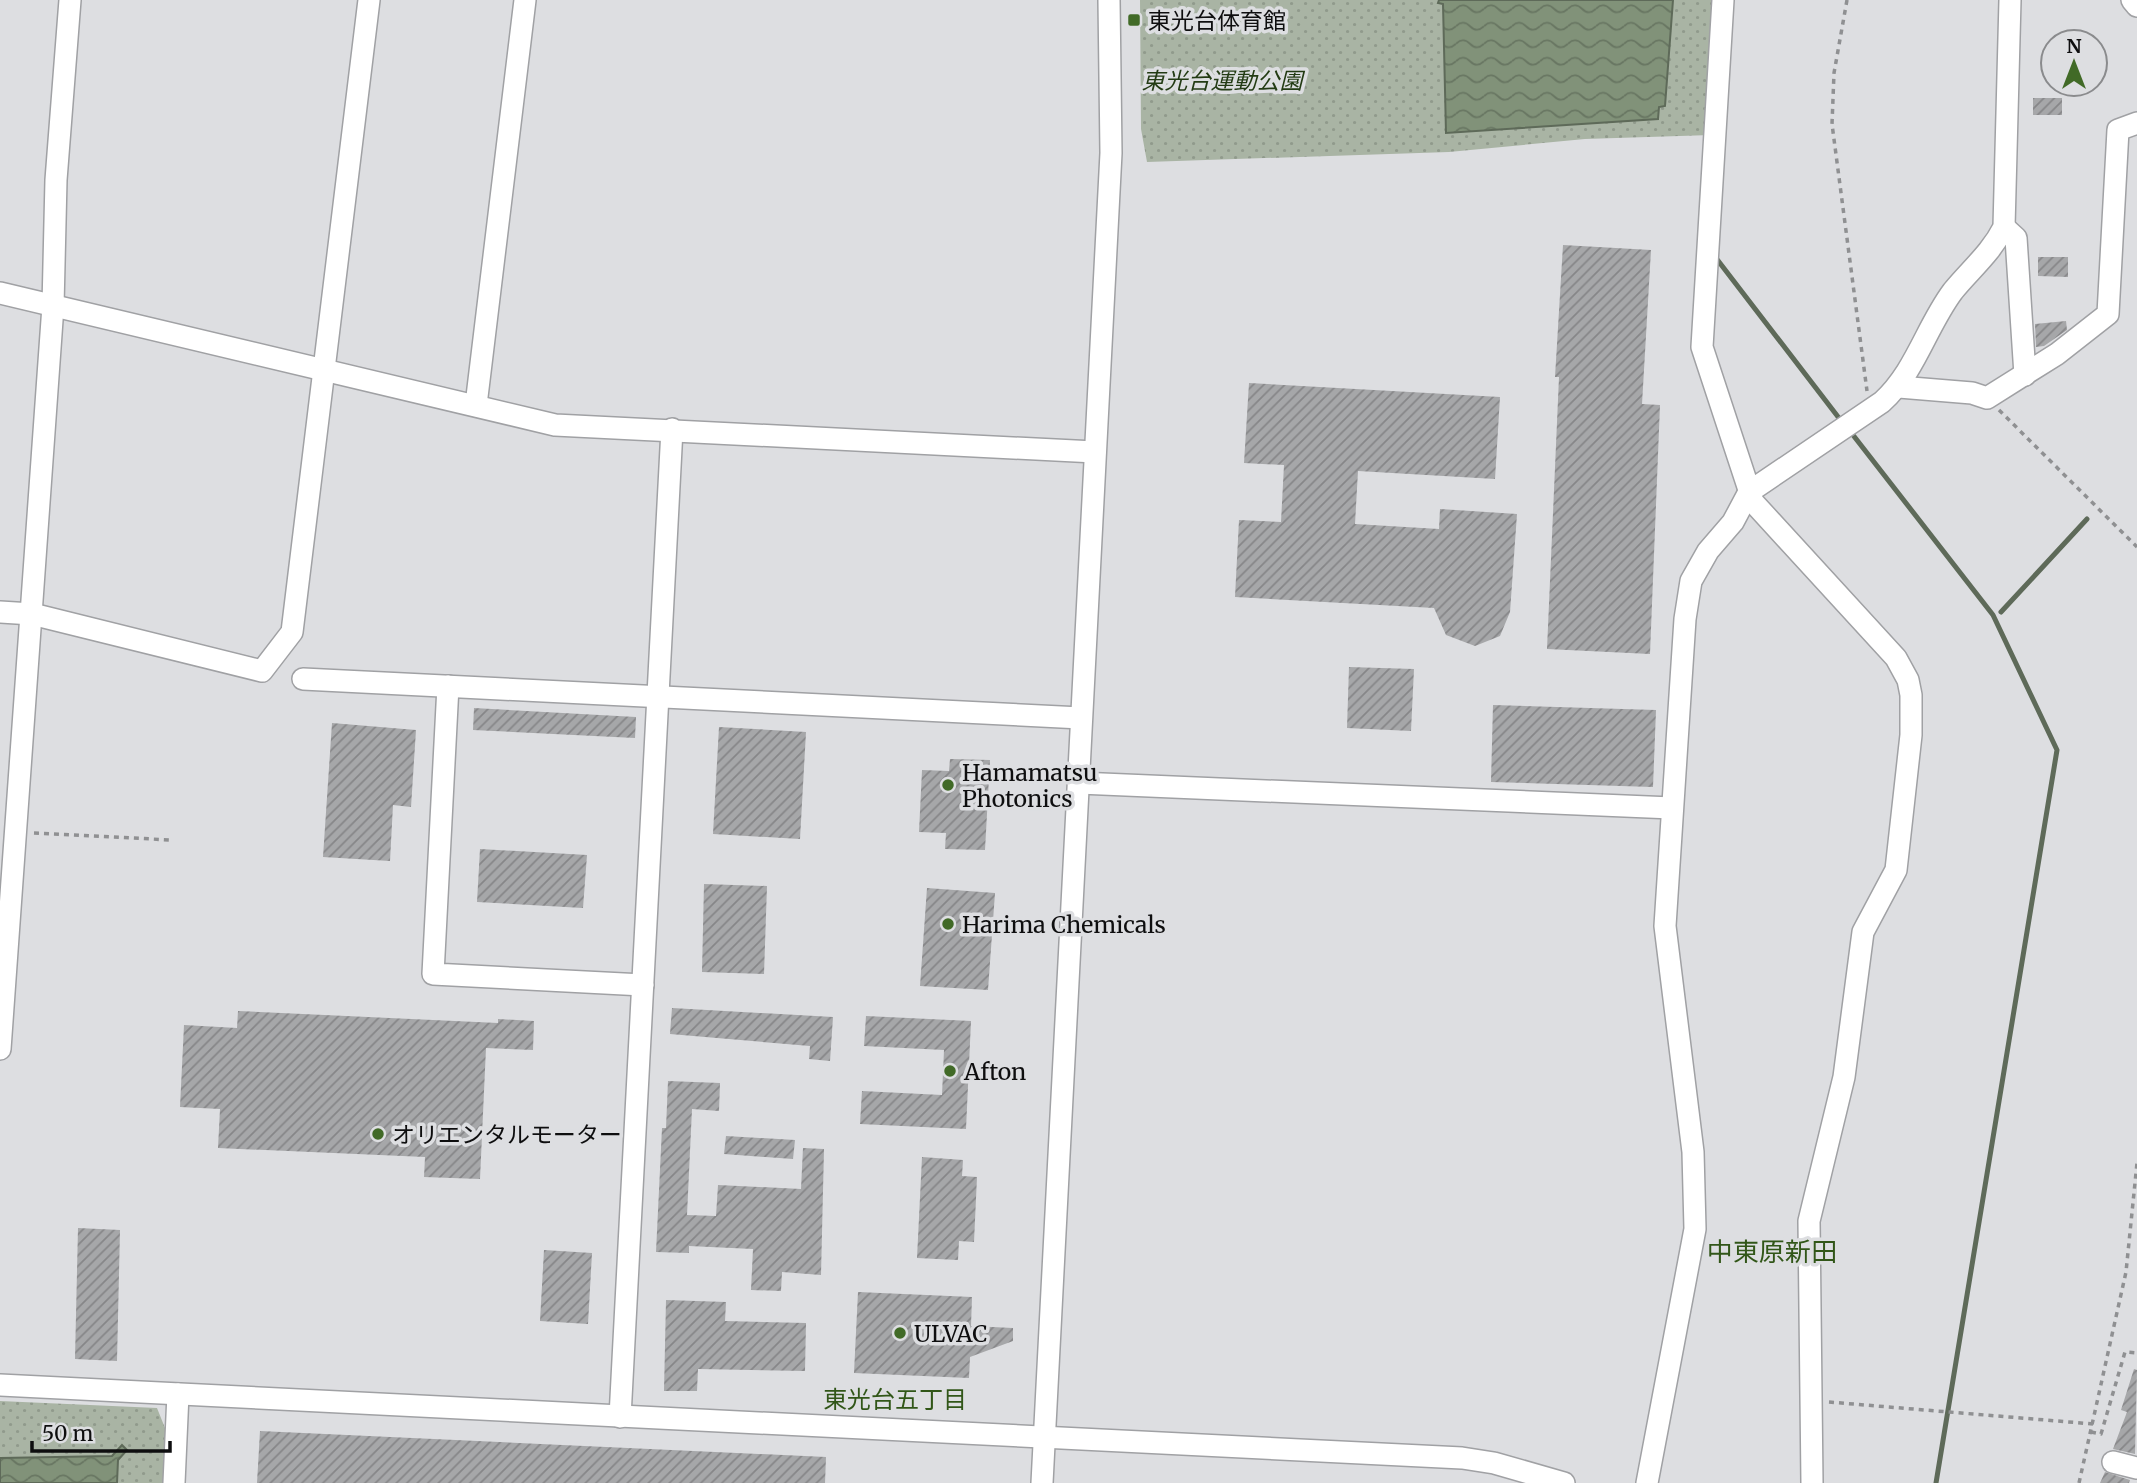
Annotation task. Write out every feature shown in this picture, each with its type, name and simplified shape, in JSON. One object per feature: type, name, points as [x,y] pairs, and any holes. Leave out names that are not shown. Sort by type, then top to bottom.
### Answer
[{"type":"street","points":[[0,1049],[53,306],[56,180],[71,0]]},
{"type":"street","points":[[0,612],[32,614],[262,671],[292,632],[369,0]]},
{"type":"street","points":[[476,405],[525,0]]},
{"type":"street","points":[[1042,1483],[1111,153],[1109,0]]},
{"type":"street","points":[[1723,0],[1702,347],[1754,502],[1896,658],[1908,680],[1911,695],[1911,735],[1896,870],[1863,932],[1844,1077],[1809,1221],[1812,1483]]},
{"type":"street","points":[[1647,1483],[1695,1229],[1693,1152],[1665,926],[1685,618],[1691,581],[1708,551],[1733,522],[1749,492],[1899,387],[1952,293],[1987,255],[2004,227],[2010,0]]},
{"type":"street","points":[[2132,0],[2137,6]]},
{"type":"street","points":[[1899,387],[1972,393],[1987,398],[2025,375],[2108,314],[2118,130],[2137,123]]},
{"type":"street","points":[[2004,227],[2016,238],[2025,375]]},
{"type":"street","points":[[0,293],[555,425],[1095,452]]},
{"type":"street","points":[[620,1417],[673,429]]},
{"type":"street","points":[[303,679],[1081,718]]},
{"type":"street","points":[[448,686],[433,974],[643,985]]},
{"type":"street","points":[[1079,783],[1672,807]]},
{"type":"street","points":[[0,1385],[1462,1458],[1494,1463],[1564,1483]]},
{"type":"street","points":[[174,1483],[178,1394]]},
{"type":"path","points":[[1847,0],[1833,73],[1832,124],[1869,410]]},
{"type":"path","points":[[1987,398],[2137,547]]},
{"type":"path","points":[[16,832],[171,840]]},
{"type":"path","points":[[2079,1483],[2126,1272],[2137,1163]]},
{"type":"path","points":[[2091,1432],[2101,1434],[2124,1352],[2137,1353]]},
{"type":"path","points":[[1812,1401],[2093,1424]]},
{"type":"green space","name":"東光台運動公園","points":[[1140,0],[1716,0],[1711,135],[1585,139],[1449,152],[1147,162],[1141,129]]},
{"type":"green space","points":[[0,1401],[157,1408],[167,1433],[165,1483],[0,1483]]},
{"type":"water","points":[[1439,0],[1673,0],[1665,106],[1659,107],[1658,119],[1446,133],[1443,4],[1438,3]]},
{"type":"water","points":[[122,1445],[127,1450],[118,1460],[117,1483],[0,1483],[0,1458],[112,1456]]},
{"type":"building","points":[[2033,98],[2062,98],[2062,115],[2033,115]]},
{"type":"building","points":[[1563,245],[1651,250],[1642,404],[1660,405],[1650,654],[1547,649],[1559,377],[1555,377]]},
{"type":"building","points":[[2038,257],[2068,257],[2068,277],[2038,276]]},
{"type":"building","points":[[2066,321],[2067,330],[2044,346],[2036,347],[2035,324]]},
{"type":"building","points":[[1249,383],[1500,397],[1495,479],[1358,471],[1355,524],[1439,529],[1440,509],[1517,514],[1510,612],[1500,636],[1475,646],[1446,635],[1434,608],[1235,597],[1239,520],[1281,522],[1284,465],[1244,463]]},
{"type":"building","points":[[1349,667],[1414,669],[1411,731],[1347,728]]},
{"type":"building","points":[[1493,705],[1656,710],[1653,787],[1491,782]]},
{"type":"building","points":[[474,708],[636,717],[635,738],[473,730]]},
{"type":"building","points":[[332,723],[416,730],[411,807],[393,805],[390,861],[323,857]]},
{"type":"building","points":[[719,727],[806,732],[800,839],[713,834]]},
{"type":"building","points":[[950,759],[990,760],[985,850],[945,849],[946,833],[919,832],[922,770],[949,771]]},
{"type":"building","points":[[480,849],[587,855],[583,908],[477,902]]},
{"type":"building","points":[[704,884],[767,886],[764,974],[702,972]]},
{"type":"building","points":[[927,888],[995,893],[988,990],[920,986]]},
{"type":"building","points":[[672,1008],[833,1017],[830,1061],[809,1059],[810,1046],[670,1034]]},
{"type":"building","points":[[238,1011],[498,1023],[498,1019],[534,1021],[533,1050],[486,1048],[480,1179],[424,1177],[425,1157],[218,1148],[220,1109],[180,1107],[184,1025],[237,1028]]},
{"type":"building","points":[[866,1016],[971,1021],[966,1129],[860,1124],[862,1091],[942,1095],[944,1050],[864,1046]]},
{"type":"building","points":[[668,1081],[720,1083],[719,1111],[692,1109],[687,1215],[716,1216],[718,1185],[801,1189],[803,1148],[824,1149],[821,1275],[782,1272],[781,1291],[751,1290],[753,1249],[689,1246],[689,1253],[656,1252],[662,1128],[666,1128]]},
{"type":"building","points":[[726,1136],[795,1140],[793,1159],[724,1154]]},
{"type":"building","points":[[922,1157],[963,1160],[962,1176],[977,1177],[974,1242],[959,1241],[958,1260],[917,1258]]},
{"type":"building","points":[[78,1228],[120,1230],[117,1361],[75,1359]]},
{"type":"building","points":[[544,1250],[592,1253],[588,1324],[540,1321]]},
{"type":"building","points":[[858,1292],[972,1297],[971,1326],[1013,1328],[1013,1341],[970,1357],[969,1378],[854,1373]]},
{"type":"building","points":[[666,1300],[726,1302],[725,1321],[806,1323],[805,1371],[698,1369],[697,1391],[664,1391]]},
{"type":"building","points":[[2134,1369],[2137,1370],[2135,1454],[2113,1449],[2127,1412],[2121,1410]]},
{"type":"building","points":[[260,1431],[826,1457],[825,1483],[257,1483]]},
{"type":"building","points":[[2105,1472],[2130,1480],[2129,1483],[2100,1483]]},
{"type":"waterway","points":[[1716,258],[1842,422]]},
{"type":"waterway","points":[[1853,435],[1993,615],[2057,750],[1936,1483]]},
{"type":"waterway","points":[[2001,612],[2087,519]]},
{"type":"place","name":"東光台体育館","points":[[1134,20]]},
{"type":"place","name":"Hamamatsu Photonics","points":[[948,785]]},
{"type":"place","name":"Harima Chemicals","points":[[948,924]]},
{"type":"place","name":"Afton","points":[[950,1071]]},
{"type":"place","name":"オリエンタルモーター","points":[[378,1134]]},
{"type":"place","name":"ULVAC","points":[[900,1333]]},
{"type":"district","name":"中東原新田","points":[[1772,1251]]},
{"type":"district","name":"東光台五丁目","points":[[895,1399]]}]
